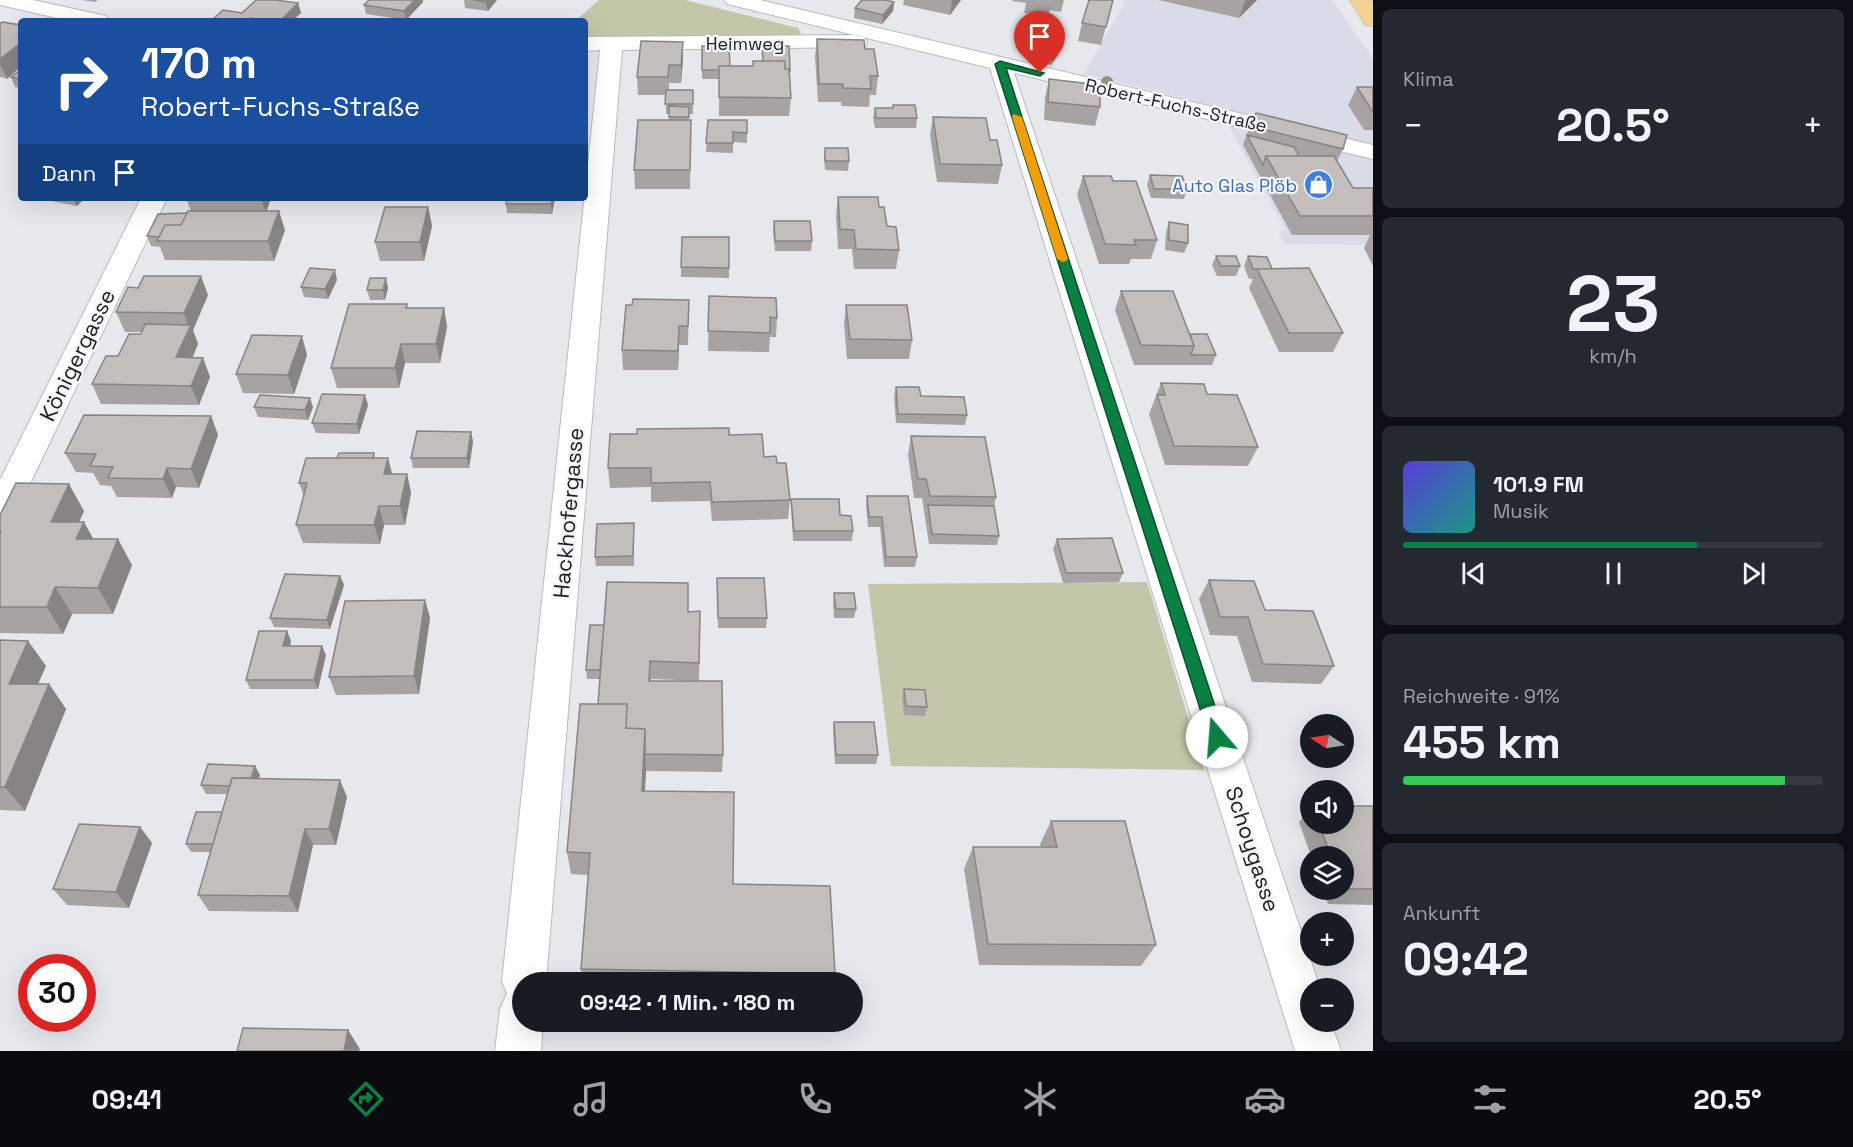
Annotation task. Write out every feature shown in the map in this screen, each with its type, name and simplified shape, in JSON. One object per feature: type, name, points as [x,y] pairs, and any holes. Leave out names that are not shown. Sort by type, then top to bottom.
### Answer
[{"type":"main road","points":[[1360,0],[1373,20]]},
{"type":"street","name":"Robert-Fuchs-Straße","points":[[734,0],[1373,152]]},
{"type":"street","points":[[7,10],[32,3],[87,18]]},
{"type":"street","name":"Heimweg","points":[[599,44],[906,42]]},
{"type":"street","name":"Hackhofergasse","points":[[588,182],[599,44]]},
{"type":"street","name":"Schoygasse","points":[[1000,64],[1318,1051]]},
{"type":"street","name":"Königergasse","points":[[0,513],[153,201]]},
{"type":"street","name":"Hackhofergasse","points":[[525,972],[586,201]]},
{"type":"street","points":[[518,1051],[520,1032]]},
{"type":"shaded area","points":[[1118,0],[1332,0],[1373,58],[1373,145],[1084,74],[1125,2]]},
{"type":"shaded area","points":[[1228,124],[1373,160],[1373,245],[1285,244],[1279,232],[1286,231]]},
{"type":"green space","points":[[599,0],[685,0],[798,28],[801,33],[799,36],[588,39],[588,18],[578,18]]},
{"type":"green space","points":[[1147,582],[1204,770],[891,766],[868,584]]},
{"type":"building","points":[[256,0],[298,3],[283,18],[214,18],[223,10],[242,13]]},
{"type":"building","points":[[369,0],[415,0],[404,11],[364,5]]},
{"type":"building","points":[[862,0],[894,2],[883,15],[855,8]]},
{"type":"building","points":[[1089,0],[1113,0],[1106,27],[1082,23]]},
{"type":"building","points":[[2,22],[18,25],[18,45],[0,59],[0,24]]},
{"type":"building","points":[[817,39],[864,40],[865,49],[874,49],[878,76],[870,76],[871,89],[843,88],[843,84],[819,84]]},
{"type":"building","points":[[641,41],[683,42],[681,65],[669,65],[668,77],[637,77]]},
{"type":"building","points":[[1037,41],[1060,46],[1053,56],[1031,51]]},
{"type":"building","points":[[702,46],[729,46],[730,66],[719,66],[719,70],[702,70]]},
{"type":"building","points":[[762,46],[789,46],[790,70],[785,69],[785,61],[763,61]]},
{"type":"building","points":[[753,61],[785,61],[785,69],[789,69],[791,98],[719,97],[719,66],[753,66]]},
{"type":"building","points":[[1049,79],[1100,85],[1100,107],[1048,102]]},
{"type":"building","points":[[1357,87],[1373,87],[1373,111],[1372,111]]},
{"type":"building","points":[[666,90],[693,90],[693,104],[665,104]]},
{"type":"building","points":[[893,105],[915,105],[917,118],[876,118],[875,108],[893,108]]},
{"type":"building","points":[[669,106],[689,107],[689,117],[669,117]]},
{"type":"building","points":[[1256,113],[1347,135],[1343,149],[1250,126]]},
{"type":"building","points":[[933,117],[986,118],[990,140],[997,140],[1002,165],[940,164]]},
{"type":"building","points":[[638,120],[691,120],[690,170],[634,170]]},
{"type":"building","points":[[708,120],[747,120],[747,133],[733,132],[733,143],[706,143]]},
{"type":"building","points":[[1247,135],[1294,147],[1299,156],[1266,156],[1263,165]]},
{"type":"building","points":[[825,148],[848,148],[849,161],[825,161]]},
{"type":"building","points":[[1266,156],[1334,156],[1353,188],[1373,188],[1373,216],[1300,216]]},
{"type":"building","points":[[1150,175],[1182,176],[1187,189],[1154,189]]},
{"type":"building","points":[[1083,176],[1111,176],[1113,181],[1136,181],[1157,240],[1134,240],[1136,245],[1105,244]]},
{"type":"building","points":[[838,197],[878,197],[879,207],[884,207],[887,226],[896,227],[899,250],[856,249],[854,230],[840,229]]},
{"type":"building","points":[[506,201],[552,201],[551,204],[506,204]]},
{"type":"building","points":[[385,207],[428,207],[420,242],[375,242]]},
{"type":"building","points":[[188,211],[279,211],[268,241],[157,241],[165,225],[181,225]]},
{"type":"building","points":[[187,213],[181,225],[165,225],[159,237],[147,236],[158,214]]},
{"type":"building","points":[[774,221],[810,221],[812,241],[775,241]]},
{"type":"building","points":[[1169,222],[1188,225],[1188,243],[1169,240]]},
{"type":"building","points":[[682,237],[729,237],[729,268],[681,267]]},
{"type":"building","points":[[1216,256],[1236,256],[1240,266],[1221,266]]},
{"type":"building","points":[[1248,256],[1267,257],[1272,269],[1253,269]]},
{"type":"building","points":[[310,268],[335,270],[325,289],[301,287]]},
{"type":"building","points":[[1309,268],[1343,333],[1289,333],[1257,269]]},
{"type":"building","points":[[144,276],[201,276],[184,313],[116,312],[128,287],[138,288]]},
{"type":"building","points":[[370,278],[386,278],[383,290],[367,290]]},
{"type":"building","points":[[1121,291],[1173,291],[1194,346],[1141,345]]},
{"type":"building","points":[[709,296],[776,298],[777,318],[770,317],[770,333],[708,331]]},
{"type":"building","points":[[633,299],[689,300],[688,326],[679,326],[678,351],[622,350],[626,305],[632,305]]},
{"type":"building","points":[[349,304],[407,304],[406,308],[444,308],[436,344],[401,344],[395,368],[331,368]]},
{"type":"building","points":[[846,305],[907,305],[912,340],[850,339]]},
{"type":"building","points":[[145,324],[191,325],[176,357],[203,358],[191,386],[92,384],[106,356],[118,356],[129,334],[141,334]]},
{"type":"building","points":[[1190,334],[1207,334],[1216,355],[1191,355],[1194,346]]},
{"type":"building","points":[[252,335],[302,336],[288,375],[236,374]]},
{"type":"building","points":[[1161,383],[1204,384],[1207,394],[1237,395],[1258,447],[1174,446],[1157,395],[1165,395]]},
{"type":"building","points":[[896,387],[919,387],[921,396],[964,397],[967,415],[898,414]]},
{"type":"building","points":[[322,394],[365,395],[357,424],[312,423]]},
{"type":"building","points":[[260,395],[310,398],[305,410],[254,407]]},
{"type":"building","points":[[84,415],[211,416],[191,469],[167,468],[163,479],[108,478],[113,467],[90,466],[96,454],[65,453]]},
{"type":"building","points":[[729,428],[729,435],[762,434],[764,457],[776,456],[777,463],[786,463],[790,500],[712,502],[710,482],[651,483],[651,468],[608,468],[610,434],[637,434],[637,429]]},
{"type":"building","points":[[417,431],[471,432],[467,458],[411,458]]},
{"type":"building","points":[[911,436],[985,437],[996,497],[930,496],[926,479],[918,479]]},
{"type":"building","points":[[339,453],[374,453],[373,458],[337,458]]},
{"type":"building","points":[[306,458],[388,458],[384,474],[407,474],[400,506],[379,506],[374,525],[296,525],[307,483],[299,483]]},
{"type":"building","points":[[16,483],[69,484],[51,522],[84,522],[76,539],[118,539],[98,588],[55,587],[47,607],[0,607],[0,515]]},
{"type":"building","points":[[867,496],[908,496],[917,557],[886,557],[882,517],[869,517]]},
{"type":"building","points":[[791,499],[839,499],[840,515],[851,516],[853,531],[794,531]]},
{"type":"building","points":[[928,505],[994,506],[999,536],[932,534]]},
{"type":"building","points":[[634,523],[633,556],[595,557],[597,524]]},
{"type":"building","points":[[1112,538],[1123,573],[1066,573],[1057,539]]},
{"type":"building","points":[[285,574],[340,576],[327,620],[270,618]]},
{"type":"building","points":[[717,578],[764,578],[767,618],[718,618]]},
{"type":"building","points":[[1209,580],[1254,581],[1265,610],[1313,611],[1334,666],[1263,664],[1248,617],[1220,617]]},
{"type":"building","points":[[607,582],[688,583],[688,612],[700,611],[699,663],[650,661],[649,681],[722,681],[723,755],[645,754],[645,729],[626,728],[627,704],[598,704]]},
{"type":"building","points":[[834,593],[854,593],[856,609],[836,609]]},
{"type":"building","points":[[425,600],[414,676],[329,677],[345,601]]},
{"type":"building","points":[[590,625],[604,625],[600,670],[586,670]]},
{"type":"building","points":[[259,631],[287,631],[283,646],[322,646],[314,680],[246,680]]},
{"type":"building","points":[[0,640],[28,641],[9,684],[49,684],[5,787],[0,787]]},
{"type":"building","points":[[904,689],[925,690],[927,707],[906,706]]},
{"type":"building","points":[[580,704],[627,704],[626,728],[645,729],[642,791],[734,792],[733,884],[830,886],[835,972],[581,969],[590,853],[567,852]]},
{"type":"building","points":[[834,722],[874,722],[878,755],[836,755]]},
{"type":"building","points":[[208,764],[255,766],[251,778],[232,778],[230,786],[201,785]]},
{"type":"building","points":[[232,778],[340,780],[329,829],[305,829],[289,896],[198,895]]},
{"type":"building","points":[[1354,806],[1373,806],[1373,889],[1354,889],[1354,846],[1327,846],[1323,834],[1354,834]]},
{"type":"building","points":[[196,812],[222,812],[213,844],[186,844]]},
{"type":"building","points":[[1051,821],[1125,821],[1156,945],[988,944],[973,847],[1057,847]]},
{"type":"building","points":[[79,824],[140,827],[116,892],[53,889]]},
{"type":"building","points":[[243,1028],[348,1030],[344,1051],[237,1051]]},
{"type":"slow traffic","points":[[1017,117],[1063,259]]},
{"type":"place","name":"Auto Glas Plöb","points":[[1318,185]]},
{"type":"route","points":[[1040,73],[1000,64],[1217,737]]}]
